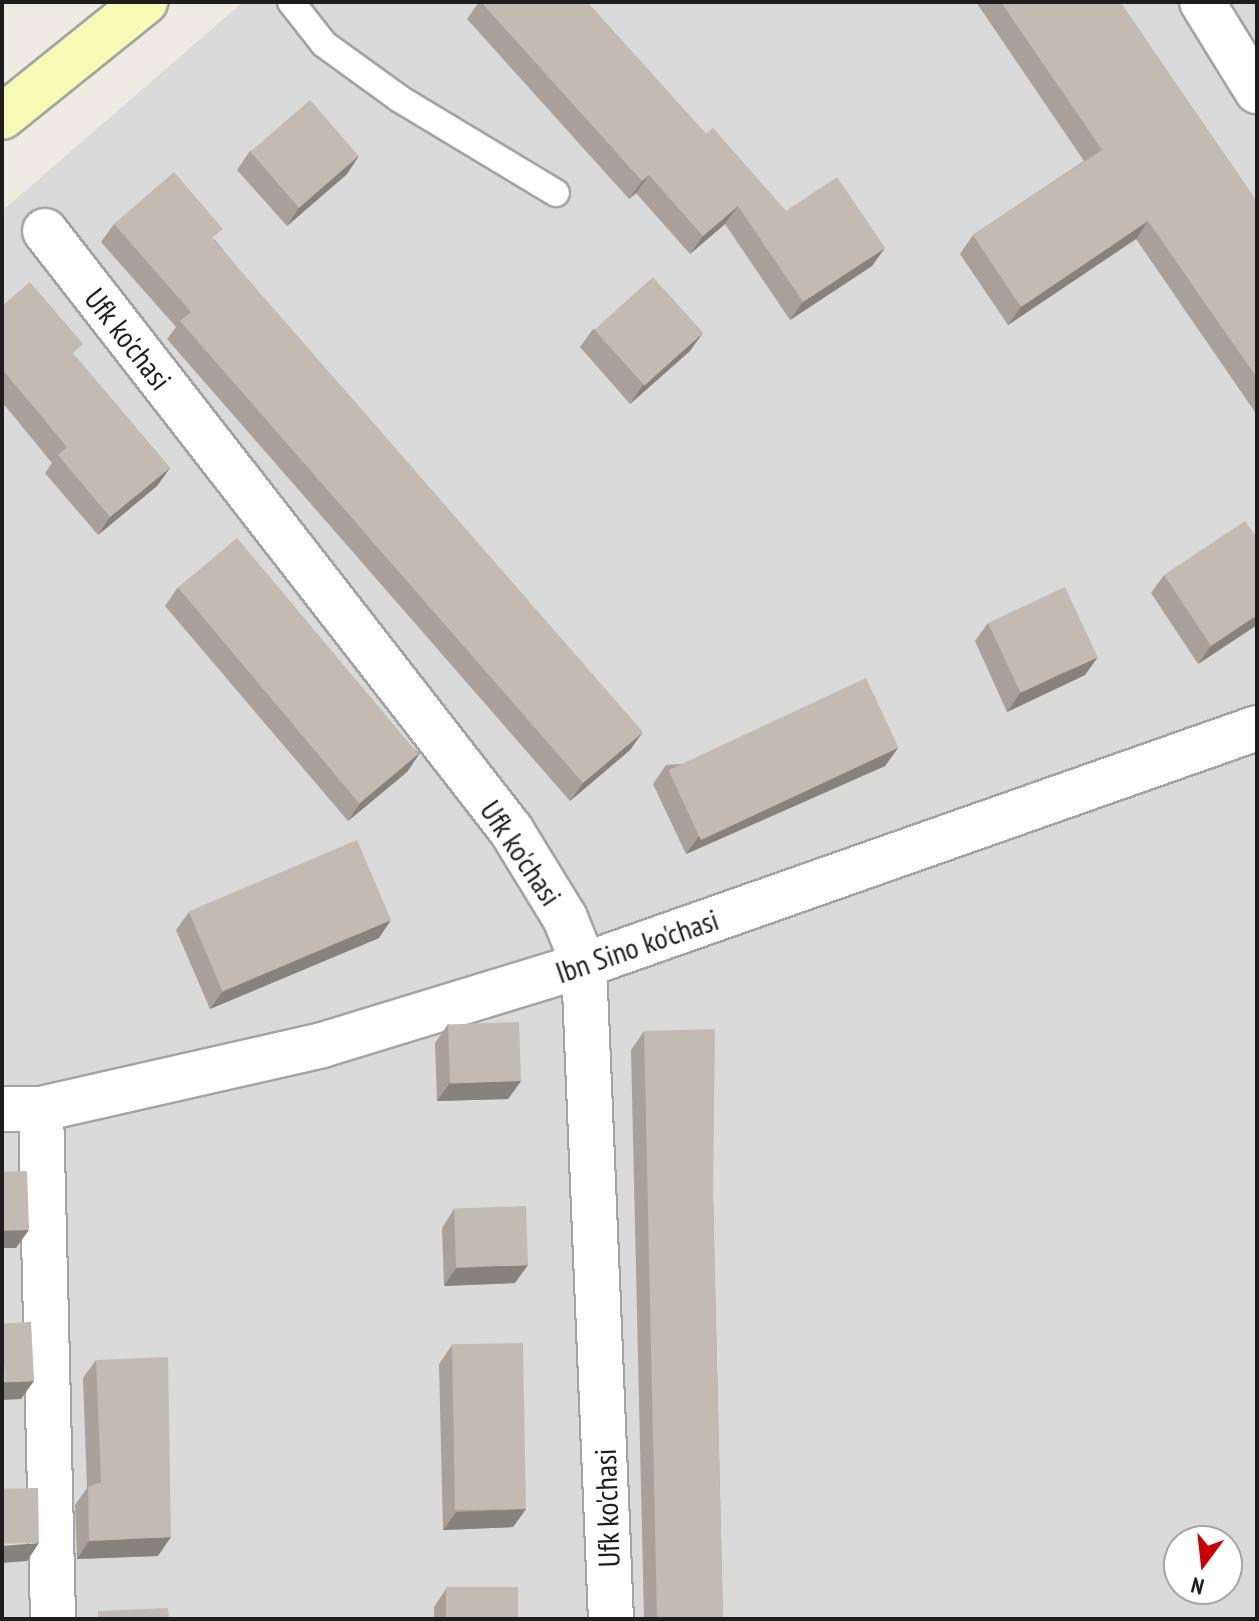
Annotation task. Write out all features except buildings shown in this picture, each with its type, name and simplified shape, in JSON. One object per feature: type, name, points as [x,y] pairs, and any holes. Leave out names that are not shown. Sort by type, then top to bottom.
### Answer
[{"type":"main road","points":[[2,85],[109,2]]},
{"type":"main road","points":[[2,117],[145,2]]},
{"type":"street","points":[[1202,2],[1257,91]]},
{"type":"street","name":"Ufk ko'chasi","points":[[45,231],[511,830],[565,918],[584,965],[611,1619]]},
{"type":"street","name":"Ibn Sino ko'chasi","points":[[22,1109],[322,1045],[584,965],[1257,728]]},
{"type":"street","points":[[22,1109],[53,1619]]},
{"type":"lane","points":[[291,2],[324,44],[400,99],[556,193]]},
{"type":"shaded area","points":[[243,2],[1257,2],[1257,1619],[2,1619],[2,211]]}]
